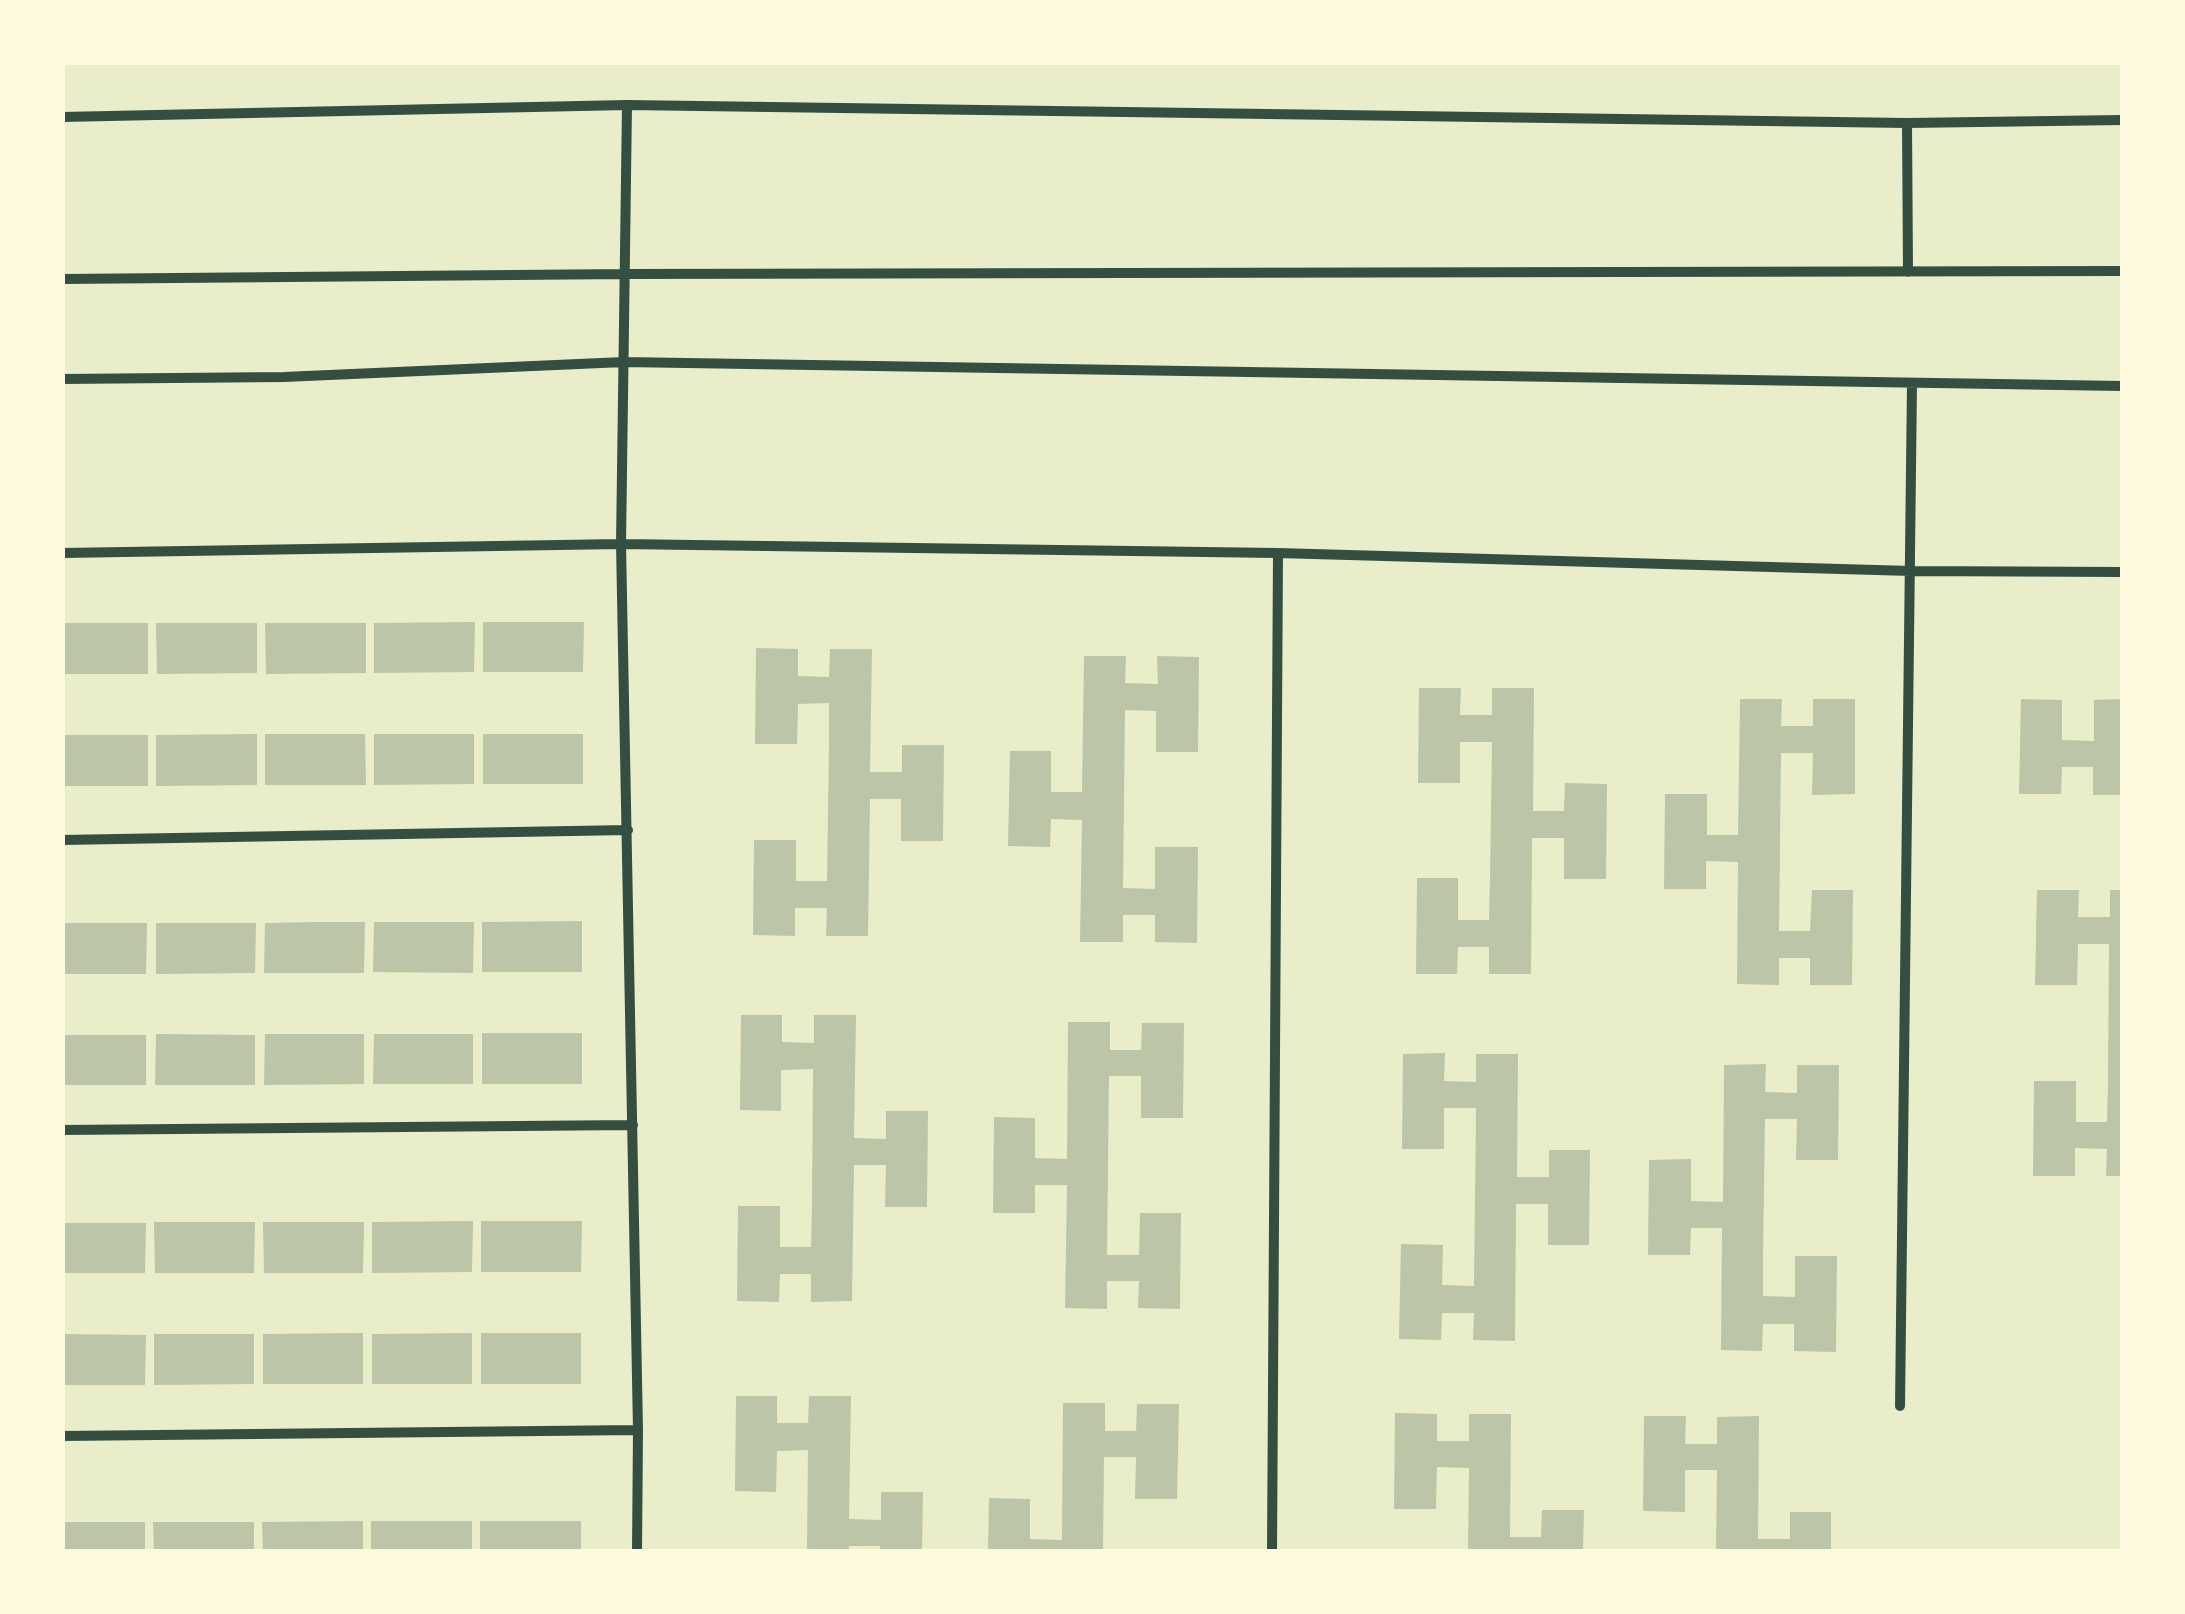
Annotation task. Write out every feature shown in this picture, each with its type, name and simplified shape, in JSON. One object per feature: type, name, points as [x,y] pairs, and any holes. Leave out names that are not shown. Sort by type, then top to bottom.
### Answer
[{"type":"street","points":[[62,117],[627,106],[1907,123],[2122,120]]},
{"type":"street","points":[[627,106],[621,544],[637,1552]]},
{"type":"street","points":[[1907,123],[1908,272]]},
{"type":"street","points":[[62,279],[626,274],[2122,272]]},
{"type":"street","points":[[62,379],[284,378],[624,362],[2122,386]]},
{"type":"street","points":[[1900,1406],[1912,383]]},
{"type":"street","points":[[62,553],[621,544],[1278,553],[2122,572]]},
{"type":"street","points":[[1272,1552],[1278,553]]},
{"type":"street","points":[[62,840],[628,830]]},
{"type":"street","points":[[62,1130],[632,1125]]},
{"type":"street","points":[[62,1436],[638,1430]]},
{"type":"building","points":[[475,622],[474,672],[374,673],[374,623]]},
{"type":"building","points":[[483,622],[584,622],[583,672],[483,672]]},
{"type":"building","points":[[62,623],[148,623],[148,674],[62,674]]},
{"type":"building","points":[[156,623],[257,623],[257,673],[157,674]]},
{"type":"building","points":[[265,623],[366,623],[366,673],[266,674]]},
{"type":"building","points":[[756,648],[798,649],[798,676],[829,677],[830,649],[872,649],[870,772],[902,772],[902,745],[944,745],[943,841],[901,841],[901,799],[870,799],[868,936],[826,936],[827,908],[795,908],[795,936],[753,935],[754,840],[796,840],[796,881],[827,881],[829,745],[829,703],[798,704],[797,744],[755,744]]},
{"type":"building","points":[[1084,656],[1126,656],[1125,683],[1158,684],[1157,656],[1199,657],[1198,752],[1156,752],[1156,711],[1125,710],[1123,888],[1155,889],[1155,847],[1198,847],[1197,943],[1155,942],[1155,915],[1123,915],[1123,942],[1080,942],[1082,820],[1051,819],[1050,847],[1008,846],[1010,751],[1051,751],[1051,792],[1082,792]]},
{"type":"building","points":[[1419,688],[1461,688],[1460,715],[1492,715],[1492,688],[1534,688],[1533,811],[1564,811],[1565,783],[1607,784],[1606,879],[1564,879],[1564,838],[1532,838],[1531,974],[1489,974],[1489,947],[1458,947],[1457,974],[1416,974],[1417,878],[1458,878],[1458,920],[1489,920],[1492,742],[1460,742],[1460,783],[1418,783]]},
{"type":"building","points":[[1740,699],[1782,699],[1781,726],[1813,726],[1813,699],[1855,699],[1855,794],[1812,795],[1813,753],[1781,753],[1779,931],[1810,931],[1812,890],[1853,890],[1852,985],[1810,985],[1810,958],[1779,958],[1779,985],[1737,984],[1738,862],[1706,861],[1706,889],[1664,889],[1665,794],[1707,794],[1707,835],[1738,835]]},
{"type":"building","points":[[2021,699],[2062,700],[2062,740],[2094,741],[2094,700],[2122,699],[2122,795],[2093,795],[2093,767],[2062,767],[2061,794],[2019,794]]},
{"type":"building","points":[[257,734],[257,785],[156,786],[156,735]]},
{"type":"building","points":[[265,734],[365,734],[366,785],[265,785]]},
{"type":"building","points":[[374,734],[474,734],[474,784],[374,785]]},
{"type":"building","points":[[483,734],[583,734],[583,784],[483,784]]},
{"type":"building","points":[[62,735],[148,735],[148,786],[62,786]]},
{"type":"building","points":[[2037,890],[2079,890],[2078,917],[2110,917],[2110,890],[2122,890],[2122,1176],[2106,1176],[2107,1149],[2075,1148],[2075,1176],[2033,1176],[2034,1081],[2076,1081],[2076,1122],[2107,1122],[2108,1081],[2109,944],[2078,944],[2077,985],[2035,985]]},
{"type":"building","points":[[582,921],[582,972],[482,972],[482,922]]},
{"type":"building","points":[[365,922],[364,973],[264,973],[265,923]]},
{"type":"building","points":[[374,922],[474,922],[473,973],[373,972]]},
{"type":"building","points":[[62,923],[147,923],[146,974],[62,974]]},
{"type":"building","points":[[156,923],[256,923],[255,973],[156,974]]},
{"type":"building","points":[[741,1015],[782,1015],[782,1042],[814,1043],[814,1015],[856,1015],[854,1138],[886,1139],[886,1111],[928,1111],[927,1207],[885,1207],[886,1165],[854,1165],[852,1301],[811,1302],[811,1274],[780,1274],[779,1302],[737,1301],[738,1206],[780,1206],[780,1247],[811,1247],[812,1206],[813,1069],[781,1070],[781,1111],[740,1110]]},
{"type":"building","points":[[1068,1022],[1110,1022],[1110,1050],[1141,1050],[1142,1023],[1184,1023],[1183,1118],[1141,1118],[1141,1076],[1109,1076],[1107,1255],[1139,1255],[1140,1213],[1181,1213],[1180,1309],[1138,1308],[1139,1281],[1107,1281],[1107,1309],[1065,1308],[1067,1185],[1035,1185],[1035,1213],[993,1213],[994,1117],[1035,1118],[1035,1158],[1067,1159]]},
{"type":"building","points":[[482,1033],[582,1033],[582,1084],[482,1084]]},
{"type":"building","points":[[156,1034],[255,1035],[255,1085],[155,1085]]},
{"type":"building","points":[[265,1034],[364,1034],[364,1084],[264,1085]]},
{"type":"building","points":[[374,1034],[473,1034],[473,1084],[373,1084]]},
{"type":"building","points":[[62,1035],[146,1035],[146,1085],[62,1085]]},
{"type":"building","points":[[1445,1053],[1444,1081],[1476,1082],[1476,1054],[1518,1054],[1517,1177],[1549,1177],[1549,1150],[1590,1150],[1589,1245],[1548,1245],[1548,1204],[1516,1204],[1515,1341],[1473,1340],[1474,1313],[1442,1313],[1441,1340],[1399,1339],[1401,1244],[1443,1245],[1442,1285],[1474,1286],[1476,1108],[1444,1108],[1444,1149],[1402,1149],[1403,1054]]},
{"type":"building","points":[[1766,1064],[1765,1092],[1797,1093],[1797,1065],[1839,1065],[1838,1160],[1796,1160],[1797,1119],[1765,1119],[1763,1255],[1763,1296],[1795,1297],[1795,1256],[1837,1256],[1836,1352],[1794,1351],[1794,1324],[1763,1324],[1762,1351],[1721,1350],[1722,1228],[1691,1228],[1690,1255],[1648,1255],[1649,1160],[1691,1159],[1691,1201],[1723,1202],[1724,1065]]},
{"type":"building","points":[[473,1221],[472,1272],[372,1273],[372,1222]]},
{"type":"building","points":[[481,1221],[582,1221],[581,1272],[481,1272]]},
{"type":"building","points":[[154,1222],[255,1222],[254,1273],[155,1273]]},
{"type":"building","points":[[263,1222],[364,1222],[363,1273],[264,1273]]},
{"type":"building","points":[[62,1223],[146,1223],[145,1273],[62,1273]]},
{"type":"building","points":[[363,1333],[363,1384],[263,1384],[263,1334]]},
{"type":"building","points":[[472,1333],[472,1384],[372,1384],[372,1334]]},
{"type":"building","points":[[481,1333],[581,1333],[581,1384],[481,1384]]},
{"type":"building","points":[[62,1334],[146,1335],[145,1385],[62,1385]]},
{"type":"building","points":[[154,1334],[254,1334],[254,1384],[154,1385]]},
{"type":"building","points":[[736,1396],[777,1396],[777,1423],[808,1423],[809,1396],[851,1396],[849,1519],[881,1520],[881,1492],[923,1492],[922,1552],[880,1552],[880,1546],[849,1546],[849,1552],[807,1552],[808,1450],[777,1451],[776,1492],[735,1491]]},
{"type":"building","points":[[1063,1403],[1105,1403],[1105,1431],[1136,1431],[1137,1404],[1179,1404],[1177,1499],[1135,1499],[1136,1457],[1104,1457],[1103,1552],[988,1552],[989,1498],[1030,1499],[1030,1539],[1062,1540]]},
{"type":"building","points":[[1395,1413],[1437,1414],[1437,1441],[1469,1441],[1469,1414],[1511,1414],[1510,1537],[1541,1537],[1542,1510],[1584,1510],[1583,1552],[1468,1552],[1469,1468],[1437,1467],[1436,1509],[1394,1509]]},
{"type":"building","points":[[1644,1416],[1686,1416],[1685,1444],[1717,1444],[1717,1417],[1759,1416],[1758,1539],[1790,1539],[1790,1512],[1831,1512],[1831,1552],[1716,1552],[1717,1470],[1685,1470],[1685,1512],[1643,1511]]},
{"type":"building","points":[[363,1521],[363,1552],[263,1552],[262,1522]]},
{"type":"building","points":[[371,1521],[472,1521],[472,1552],[371,1552]]},
{"type":"building","points":[[480,1521],[581,1521],[581,1552],[480,1552]]},
{"type":"building","points":[[62,1522],[145,1522],[145,1552],[62,1552]]},
{"type":"building","points":[[153,1522],[254,1522],[254,1552],[154,1552]]}]
